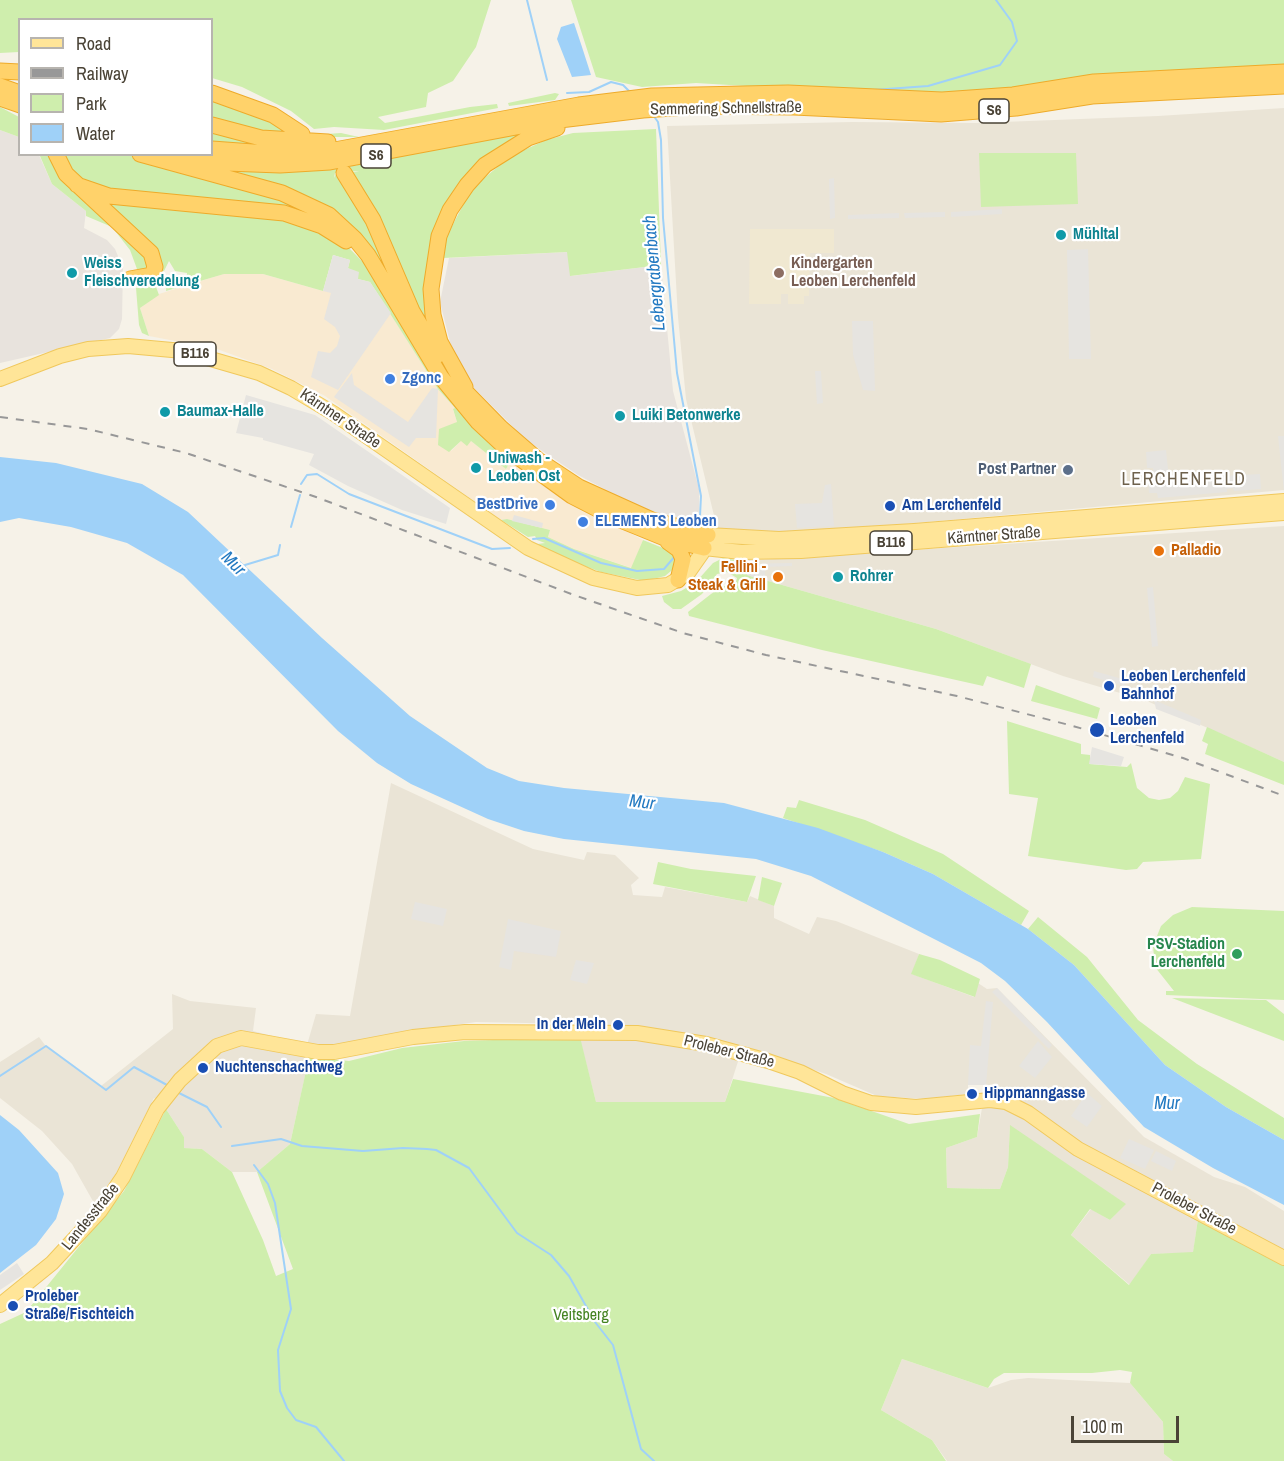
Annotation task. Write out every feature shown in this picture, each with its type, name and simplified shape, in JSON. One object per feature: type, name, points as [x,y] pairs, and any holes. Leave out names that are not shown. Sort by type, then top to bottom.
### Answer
[{"type":"highway","points":[[0,71],[18,72]]},
{"type":"highway","name":"Semmering Schnellstraße","points":[[213,149],[280,154],[375,145],[579,105],[652,96],[788,93],[942,100],[978,99],[1094,82],[1284,72]]},
{"type":"highway","points":[[0,86],[18,92]]},
{"type":"highway","name":"Semmering Schnellstraße","points":[[184,156],[226,163],[280,165],[330,162],[578,117],[643,110],[794,107],[941,114],[1016,108],[1092,96],[1284,86]]},
{"type":"highway","points":[[213,93],[273,115],[302,134]]},
{"type":"highway","points":[[0,98],[18,104]]},
{"type":"highway","points":[[473,400],[450,364],[440,342],[433,315],[431,289],[439,236],[450,210],[467,185],[485,165],[528,138],[567,125],[578,117]]},
{"type":"highway","points":[[213,125],[261,138],[294,141],[358,140],[375,145]]},
{"type":"highway","points":[[57,156],[66,174],[151,253],[154,267],[152,275],[130,279]]},
{"type":"highway","points":[[147,156],[282,193],[317,208],[355,238],[368,255],[441,377],[478,422],[507,449],[572,496],[613,518],[667,539],[706,541]]},
{"type":"highway","points":[[345,173],[373,220],[412,311],[445,366],[473,400],[531,454],[579,487],[652,520],[706,541]]},
{"type":"highway","points":[[77,185],[109,196],[257,208],[304,218],[322,226],[351,245],[381,280]]},
{"type":"highway","points":[[667,539],[679,550],[683,559],[678,580]]},
{"type":"main road","name":"Kärntner Straße","points":[[0,379],[42,361],[88,349],[155,347],[213,358],[279,381],[316,402],[528,548],[557,563],[618,585],[654,588],[678,580]]},
{"type":"main road","name":"Kärntner Straße","points":[[706,541],[914,531],[1284,501]]},
{"type":"main road","name":"Kärntner Straße","points":[[706,541],[741,552],[801,551],[1284,513]]},
{"type":"main road","name":"B116","points":[[678,580],[696,564],[706,541]]},
{"type":"main road","name":"Proleber Straße","points":[[157,1109],[180,1080],[217,1046],[241,1038],[318,1052],[334,1052],[413,1037],[465,1032],[608,1031],[662,1036],[706,1044],[768,1061],[800,1072],[842,1094],[871,1103],[916,1107],[990,1100],[1012,1104],[1078,1149],[1284,1258]]},
{"type":"main road","name":"Landesstraße","points":[[0,1305],[52,1263],[100,1210],[123,1177],[157,1109]]},
{"type":"shaded area","points":[[1284,108],[1284,490],[827,531],[765,532],[717,528],[686,399],[678,317],[667,126],[852,122],[977,123],[1158,116]]},
{"type":"shaded area","points":[[0,130],[18,137],[18,156],[39,156],[52,184],[86,211],[84,228],[107,240],[115,249],[123,268],[122,319],[119,329],[110,338],[0,363]]},
{"type":"shaded area","points":[[834,178],[835,218],[830,219],[829,179]]},
{"type":"shaded area","points":[[1002,209],[1002,214],[951,217],[951,212]]},
{"type":"shaded area","points":[[945,212],[945,217],[905,218],[904,213]]},
{"type":"shaded area","points":[[899,213],[899,218],[848,219],[848,215]]},
{"type":"shaded area","name":"Kindergarten Leoben Lerchenfeld","points":[[750,229],[834,229],[834,253],[810,253],[809,296],[804,296],[804,304],[788,304],[788,294],[781,294],[781,304],[749,304]]},
{"type":"shaded area","points":[[1088,249],[1091,359],[1069,359],[1067,250]]},
{"type":"shaded area","points":[[568,252],[571,276],[661,265],[673,391],[699,489],[699,511],[694,524],[642,509],[578,475],[526,440],[473,387],[451,346],[440,302],[449,258]]},
{"type":"shaded area","points":[[333,255],[350,260],[348,268],[359,272],[358,279],[370,282],[391,313],[338,390],[311,377],[318,351],[330,353],[337,346],[340,336],[335,327],[324,319],[331,293],[323,291]]},
{"type":"shaded area","points":[[223,274],[263,274],[323,291],[370,282],[438,388],[456,408],[453,410],[457,422],[451,451],[461,441],[471,441],[506,469],[511,460],[588,510],[643,540],[632,568],[574,549],[548,537],[550,530],[507,519],[501,520],[325,396],[272,369],[217,349],[149,336],[140,308],[159,294]]},
{"type":"shaded area","points":[[852,321],[873,321],[875,391],[863,390],[853,355]]},
{"type":"shaded area","points":[[815,371],[821,371],[823,403],[817,404]]},
{"type":"shaded area","name":"Zgonc","points":[[352,373],[354,385],[408,422],[432,388],[438,389],[436,438],[416,438],[409,447],[334,397]]},
{"type":"shaded area","points":[[246,395],[315,415],[450,508],[446,524],[402,510],[348,486],[309,465],[314,454],[263,440],[263,438],[236,433]]},
{"type":"shaded area","points":[[1278,436],[1284,436],[1284,492]]},
{"type":"shaded area","points":[[1166,450],[1169,479],[1260,474],[1261,489],[1234,491],[1233,488],[1227,489],[1227,492],[1158,498],[1157,493],[1149,493],[1148,481],[1154,480],[1153,468],[1147,468],[1146,452]]},
{"type":"shaded area","points":[[831,484],[834,526],[797,528],[795,504],[822,503],[825,485]]},
{"type":"shaded area","points":[[514,515],[543,523],[542,528],[512,521]]},
{"type":"shaded area","points":[[1284,526],[1284,762],[1147,701],[1063,676],[936,629],[747,575],[742,561]]},
{"type":"shaded area","points":[[792,563],[792,566],[765,567],[765,581],[747,575],[742,564]]},
{"type":"shaded area","points":[[1153,587],[1158,646],[1152,647],[1147,588]]},
{"type":"shaded area","points":[[1094,671],[1126,680],[1125,686],[1093,677]]},
{"type":"shaded area","points":[[1154,700],[1201,720],[1200,726],[1156,709]]},
{"type":"shaded area","points":[[1092,747],[1124,757],[1121,766],[1089,764]]},
{"type":"shaded area","points":[[391,783],[533,849],[584,860],[587,852],[615,855],[639,878],[631,885],[633,895],[662,897],[665,887],[747,902],[750,896],[774,906],[774,918],[809,934],[817,917],[836,921],[919,954],[912,974],[974,997],[978,983],[987,989],[997,988],[1144,1137],[1214,1177],[1245,1187],[1284,1211],[1284,1252],[1198,1219],[1193,1253],[1151,1254],[1130,1285],[1071,1235],[1091,1209],[1110,1220],[1125,1204],[1010,1126],[1008,1167],[1000,1189],[947,1188],[946,1148],[977,1137],[986,1085],[968,1085],[968,1094],[924,1099],[877,1096],[826,1074],[743,1046],[725,1102],[596,1102],[576,1024],[476,1022],[341,1044],[312,1044],[290,1144],[257,1172],[232,1172],[202,1149],[184,1148],[184,1137],[166,1109],[154,1098],[113,1179],[94,1203],[72,1164],[42,1131],[0,1098],[0,1062],[39,1037],[45,1045],[101,1086],[173,1029],[172,994],[190,1001],[256,1008],[253,1031],[307,1045],[316,1014],[350,1016]]},
{"type":"shaded area","points":[[415,902],[447,909],[443,926],[411,919]]},
{"type":"shaded area","points":[[508,919],[561,931],[556,957],[514,951],[511,970],[499,967]]},
{"type":"shaded area","points":[[576,960],[594,963],[587,984],[570,980]]},
{"type":"shaded area","points":[[997,988],[1052,1045],[1049,1049],[992,992]]},
{"type":"shaded area","points":[[986,1001],[993,1002],[986,1085],[968,1085],[970,1045],[981,1046]]},
{"type":"shaded area","points":[[1038,1041],[1052,1057],[1035,1078],[1019,1066]]},
{"type":"shaded area","points":[[1087,1093],[1102,1106],[1087,1127],[1071,1116]]},
{"type":"shaded area","points":[[1129,1139],[1154,1150],[1145,1169],[1120,1158]]},
{"type":"shaded area","points":[[1156,1151],[1176,1161],[1172,1171],[1151,1161]]},
{"type":"shaded area","points":[[17,1263],[24,1274],[0,1290],[0,1275]]},
{"type":"shaded area","points":[[902,1359],[988,1388],[1011,1380],[1028,1378],[1130,1383],[1163,1422],[1164,1454],[1173,1461],[947,1461],[932,1440],[881,1410]]},
{"type":"green space","points":[[0,0],[491,0],[476,47],[453,81],[428,93],[426,107],[378,117],[385,123],[470,107],[497,104],[498,108],[384,130],[334,127],[314,129],[291,111],[242,87],[213,78],[213,18],[18,18],[18,52],[0,53]]},
{"type":"green space","points":[[571,0],[1284,0],[1284,65],[930,97],[696,83],[642,87],[596,77]]},
{"type":"green space","points":[[559,94],[555,100],[509,106],[508,103]]},
{"type":"green space","points":[[213,97],[258,112],[296,136],[341,133],[359,137],[292,137],[213,121]]},
{"type":"green space","points":[[0,107],[18,116],[18,137],[0,130]]},
{"type":"green space","points":[[213,129],[292,147],[213,142]]},
{"type":"green space","points":[[656,129],[661,265],[570,276],[567,252],[443,258],[445,239],[468,196],[483,179],[511,156],[546,140],[573,133]]},
{"type":"green space","points":[[525,132],[510,143],[437,231],[439,350],[350,173],[359,171],[335,173],[334,178],[336,174],[340,174],[346,181],[399,291],[345,224],[192,165],[295,171],[342,168]]},
{"type":"green space","points":[[979,153],[1076,153],[1078,204],[981,207]]},
{"type":"green space","points":[[40,156],[53,156],[148,255],[150,268],[141,271],[137,269],[130,250],[112,227],[86,216],[86,211],[52,184]]},
{"type":"green space","points":[[61,156],[132,156],[291,200],[315,219],[135,195],[80,183]]},
{"type":"green space","points":[[105,199],[295,218],[345,244],[369,268],[511,460],[506,469],[471,441],[467,446],[461,441],[449,452],[438,445],[439,429],[457,422],[453,409],[455,408],[438,389],[370,282],[358,279],[348,268],[350,260],[333,255],[323,291],[263,274],[224,274],[166,291],[167,281],[187,276],[187,273],[175,271],[169,261],[164,271],[160,271]]},
{"type":"green space","points":[[155,284],[159,295],[140,308],[149,336],[142,333],[139,325],[136,288]]},
{"type":"green space","points":[[507,519],[550,530],[548,537],[574,549],[631,568],[643,540],[673,552],[677,566],[665,576],[645,581],[601,572],[571,561],[537,544],[545,543],[537,540],[535,536],[528,537],[501,520]]},
{"type":"green space","points":[[723,558],[742,561],[747,575],[936,629],[1031,664],[1024,688],[987,676],[983,686],[822,650],[689,616],[688,612],[711,594],[724,586],[735,586],[737,578],[727,572],[717,574],[702,594],[681,609],[673,609],[664,602],[662,596],[681,591],[696,582],[713,563]]},
{"type":"green space","points":[[1036,685],[1100,708],[1097,719],[1031,701]]},
{"type":"green space","points":[[1007,721],[1081,744],[1081,754],[1090,755],[1090,764],[1127,767],[1131,763],[1137,788],[1149,798],[1159,800],[1170,798],[1178,791],[1185,777],[1210,784],[1201,859],[1143,862],[1137,869],[1126,870],[1028,856],[1038,798],[1009,794]]},
{"type":"green space","points":[[1207,727],[1284,762],[1284,785],[1205,754],[1208,744],[1202,741]]},
{"type":"green space","points":[[799,800],[865,820],[943,854],[1029,911],[1021,925],[933,874],[883,852],[783,818],[787,807],[796,808]]},
{"type":"green space","points":[[658,862],[691,869],[756,876],[747,902],[653,884]]},
{"type":"green space","points":[[762,877],[782,883],[774,906],[758,900]]},
{"type":"green space","points":[[1192,907],[1284,911],[1284,1000],[1166,995],[1166,991],[1174,991],[1155,967],[1153,946],[1161,926],[1173,915]]},
{"type":"green space","points":[[1038,917],[1087,957],[1138,1020],[1197,1064],[1284,1118],[1284,1140],[1226,1107],[1165,1065],[1074,965],[1028,929]]},
{"type":"green space","points":[[919,954],[940,960],[980,979],[975,997],[911,974]]},
{"type":"green space","points":[[1172,998],[1266,1000],[1284,1014],[1284,1041]]},
{"type":"green space","name":"Veitsberg","points":[[580,1037],[596,1102],[725,1102],[733,1079],[834,1098],[909,1124],[980,1114],[977,1137],[946,1148],[947,1188],[1000,1189],[1008,1167],[1010,1125],[1126,1204],[1110,1220],[1090,1209],[1071,1235],[1129,1285],[1151,1254],[1193,1252],[1198,1219],[1284,1265],[1284,1461],[1173,1461],[1164,1454],[1163,1422],[1130,1383],[1132,1372],[1120,1370],[1092,1373],[1004,1373],[994,1379],[988,1388],[902,1359],[881,1410],[932,1440],[946,1461],[0,1461],[0,1324],[26,1312],[124,1191],[166,1109],[184,1137],[184,1148],[202,1149],[232,1172],[263,1240],[276,1276],[293,1269],[257,1172],[290,1144],[309,1057],[349,1061],[402,1048],[464,1041]]},
{"type":"water","points":[[574,23],[591,75],[572,77],[557,39],[561,27]]},
{"type":"water","name":"Mur","points":[[0,457],[56,463],[142,484],[188,512],[322,638],[410,716],[487,768],[519,781],[564,788],[724,803],[818,828],[883,852],[933,874],[1028,929],[1074,965],[1165,1065],[1226,1107],[1284,1140],[1284,1205],[1213,1168],[1144,1127],[1047,1022],[1005,981],[981,963],[811,876],[756,859],[564,839],[524,831],[488,819],[411,784],[377,763],[338,731],[183,575],[127,543],[71,527],[19,518],[0,522]]},
{"type":"water","points":[[0,1115],[19,1130],[58,1173],[64,1194],[56,1219],[36,1245],[0,1273]]},
{"type":"waterway","name":"Lebergrabenbach","points":[[527,0],[547,80]]},
{"type":"waterway","points":[[873,90],[928,86],[1000,65],[1017,41],[1012,22],[996,0]]},
{"type":"waterway","name":"Lebergrabenbach","points":[[567,93],[589,92],[611,82],[623,85],[630,92]]},
{"type":"waterway","name":"Lebergrabenbach","points":[[653,115],[658,122],[661,140],[663,218],[677,373],[701,496],[700,516],[694,526]]},
{"type":"waterway","name":"Lebergrabenbach","points":[[301,484],[307,475],[317,474],[349,494],[492,549],[510,548]]},
{"type":"waterway","name":"Lebergrabenbach","points":[[291,527],[300,495]]},
{"type":"waterway","name":"Lebergrabenbach","points":[[533,539],[544,538],[601,563],[637,571],[664,569],[676,555]]},
{"type":"waterway","name":"Lebergrabenbach","points":[[245,565],[278,555],[280,545]]},
{"type":"waterway","points":[[0,1076],[46,1046],[106,1090],[134,1067],[167,1085]]},
{"type":"waterway","points":[[179,1093],[207,1107],[221,1127]]},
{"type":"waterway","points":[[232,1146],[281,1139],[302,1146],[363,1151],[427,1149],[436,1150],[469,1168],[517,1233],[551,1255],[569,1276],[595,1322],[613,1345],[641,1449],[654,1461]]},
{"type":"waterway","points":[[254,1165],[268,1184],[275,1203],[291,1309],[278,1350],[280,1391],[287,1408],[296,1420],[316,1427],[344,1461]]},
{"type":"railway","points":[[0,417],[88,429],[186,453],[316,497],[574,595],[683,633],[766,655],[957,696],[1073,726],[1183,758],[1284,796]]},
{"type":"place","name":"Mühltal","points":[[1061,235]]},
{"type":"place","name":"Weiss Fleischveredelung","points":[[72,273]]},
{"type":"place","name":"Kindergarten Leoben Lerchenfeld","points":[[779,273]]},
{"type":"place","name":"Zgonc","points":[[390,379]]},
{"type":"place","name":"Baumax-Halle","points":[[165,412]]},
{"type":"place","name":"Luiki Betonwerke","points":[[620,416]]},
{"type":"place","name":"Uniwash - Leoben Ost","points":[[476,468]]},
{"type":"place","name":"Post Partner","points":[[1068,470]]},
{"type":"place","name":"BestDrive","points":[[550,505]]},
{"type":"place","name":"Am Lerchenfeld","points":[[890,506]]},
{"type":"place","name":"ELEMENTS Leoben","points":[[583,522]]},
{"type":"place","name":"Palladio","points":[[1159,551]]},
{"type":"place","name":"Fellini - Steak & Grill","points":[[778,577]]},
{"type":"place","name":"Rohrer","points":[[838,577]]},
{"type":"place","name":"Leoben Lerchenfeld Bahnhof","points":[[1109,686]]},
{"type":"place","name":"Leoben Lerchenfeld","points":[[1097,730]]},
{"type":"place","name":"PSV-Stadion Lerchenfeld","points":[[1237,954]]},
{"type":"place","name":"In der Meln","points":[[618,1025]]},
{"type":"place","name":"Nuchtenschachtweg","points":[[203,1068]]},
{"type":"place","name":"Hippmanngasse","points":[[972,1094]]},
{"type":"place","name":"Proleber Straße/Fischteich","points":[[13,1306]]},
{"type":"district","name":"LERCHENFELD","points":[[1184,480]]}]
